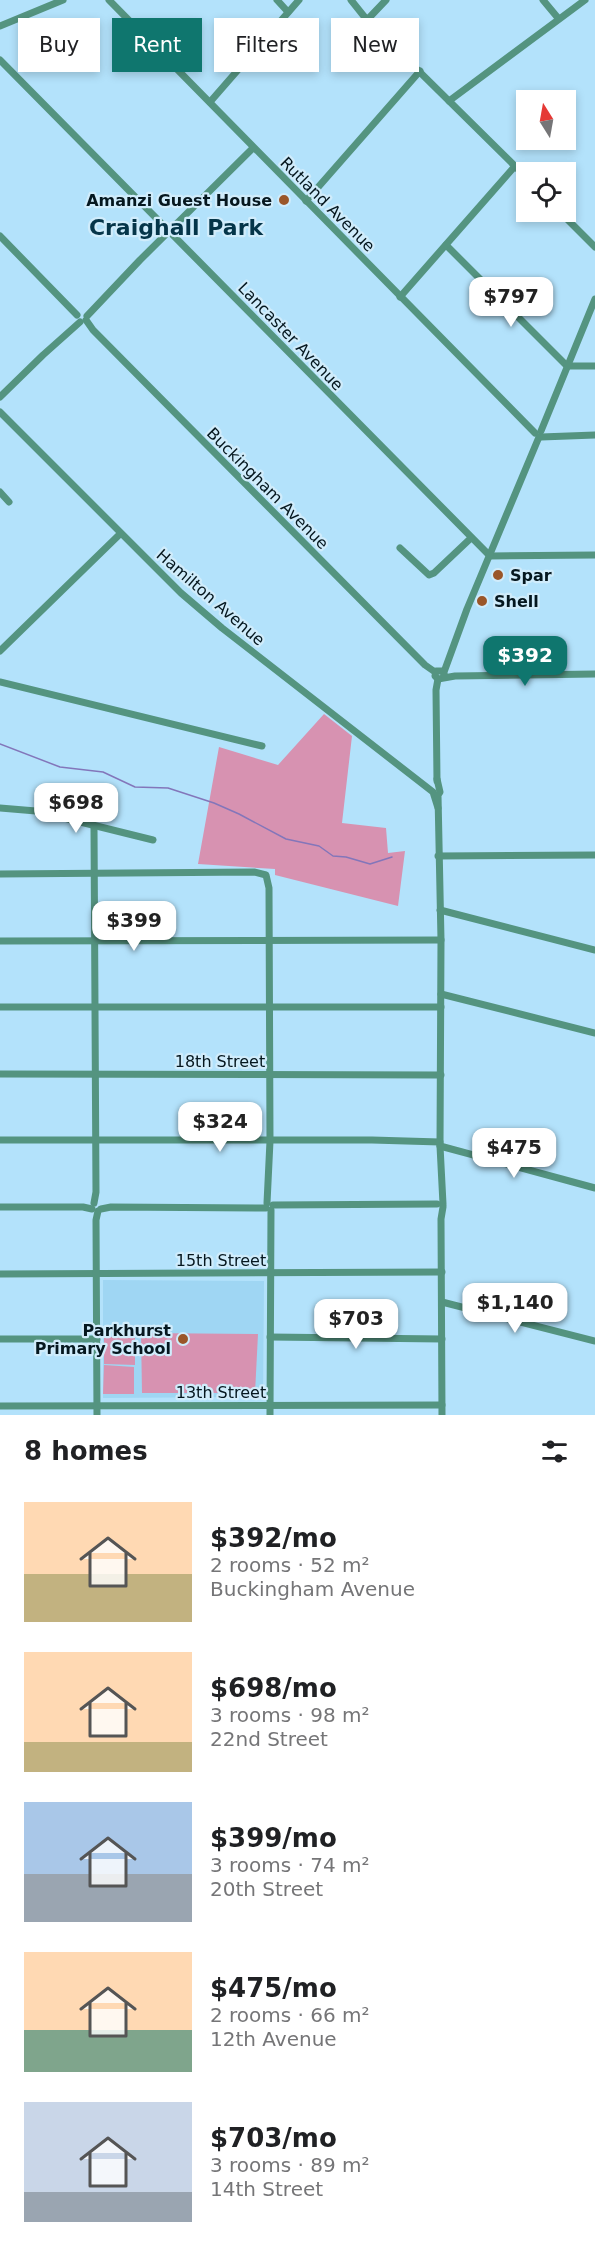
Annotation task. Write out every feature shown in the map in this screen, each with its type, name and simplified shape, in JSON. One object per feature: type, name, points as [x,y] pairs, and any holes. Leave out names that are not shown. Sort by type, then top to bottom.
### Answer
[{"type":"street","points":[[0,26],[63,0]]},
{"type":"street","name":"Rutland Avenue","points":[[109,0],[400,297],[539,433]]},
{"type":"street","points":[[277,0],[288,12]]},
{"type":"street","points":[[210,102],[299,0]]},
{"type":"street","points":[[351,0],[365,18]]},
{"type":"street","points":[[369,18],[386,0]]},
{"type":"street","points":[[543,0],[558,18]]},
{"type":"street","points":[[449,101],[585,0]]},
{"type":"street","name":"Lancaster Avenue","points":[[0,60],[490,556]]},
{"type":"street","points":[[306,201],[420,71],[515,166],[400,297]]},
{"type":"street","points":[[0,397],[253,148]]},
{"type":"street","points":[[570,222],[595,247]]},
{"type":"street","name":"Buckingham Avenue","points":[[0,236],[424,664],[440,674]]},
{"type":"street","points":[[446,245],[567,366],[595,366]]},
{"type":"street","points":[[442,1415],[441,940],[436,791],[438,779],[436,690],[440,674],[595,299]]},
{"type":"street","name":"Hamilton Avenue","points":[[0,412],[120,534],[192,603],[422,784],[436,791]]},
{"type":"street","points":[[539,433],[555,436],[595,435]]},
{"type":"street","points":[[0,492],[9,502]]},
{"type":"street","points":[[0,651],[120,534]]},
{"type":"street","points":[[400,548],[429,575],[434,573],[471,538]]},
{"type":"street","points":[[490,556],[595,555]]},
{"type":"street","points":[[440,674],[455,676],[595,674]]},
{"type":"street","points":[[0,682],[262,746]]},
{"type":"street","points":[[0,808],[30,810],[153,840]]},
{"type":"street","points":[[94,826],[97,1415]]},
{"type":"street","points":[[438,856],[595,855]]},
{"type":"street","points":[[0,874],[259,872],[268,877],[270,1415]]},
{"type":"street","points":[[440,910],[595,950]]},
{"type":"street","points":[[0,940],[441,940]]},
{"type":"street","points":[[441,994],[595,1034]]},
{"type":"street","points":[[0,1007],[441,1007]]},
{"type":"street","name":"18th Street","points":[[0,1074],[441,1074]]},
{"type":"street","points":[[0,1140],[440,1144],[595,1188]]},
{"type":"street","points":[[0,1207],[440,1206]]},
{"type":"street","name":"15th Street","points":[[0,1274],[441,1272]]},
{"type":"street","points":[[442,1302],[595,1341]]},
{"type":"street","points":[[270,1337],[442,1339]]},
{"type":"street","points":[[0,1340],[97,1339]]},
{"type":"street","name":"13th Street","points":[[0,1406],[442,1405]]},
{"type":"shaded area","points":[[324,714],[352,736],[342,823],[386,828],[388,853],[405,851],[398,906],[275,875],[275,869],[198,864],[219,747],[278,765]]},
{"type":"shaded area","name":"Parkhurst Primary School","points":[[103,1280],[264,1281],[263,1397],[103,1398]]},
{"type":"shaded area","points":[[141,1333],[258,1334],[255,1393],[142,1393]]},
{"type":"shaded area","points":[[104,1337],[135,1337],[135,1365],[104,1364]]},
{"type":"shaded area","points":[[104,1365],[134,1367],[134,1394],[103,1394]]},
{"type":"waterway","points":[[0,744],[60,767],[103,772],[135,787],[168,788],[214,803],[286,839],[319,846],[333,856],[370,864],[392,857]]},
{"type":"place","name":"Amanzi Guest House","points":[[284,200]]},
{"type":"place","name":"Spar","points":[[498,575]]},
{"type":"place","name":"Shell","points":[[482,601]]},
{"type":"place","name":"Parkhurst Primary School","points":[[183,1339]]},
{"type":"district","name":"Craighall Park","points":[[176,227]]}]
